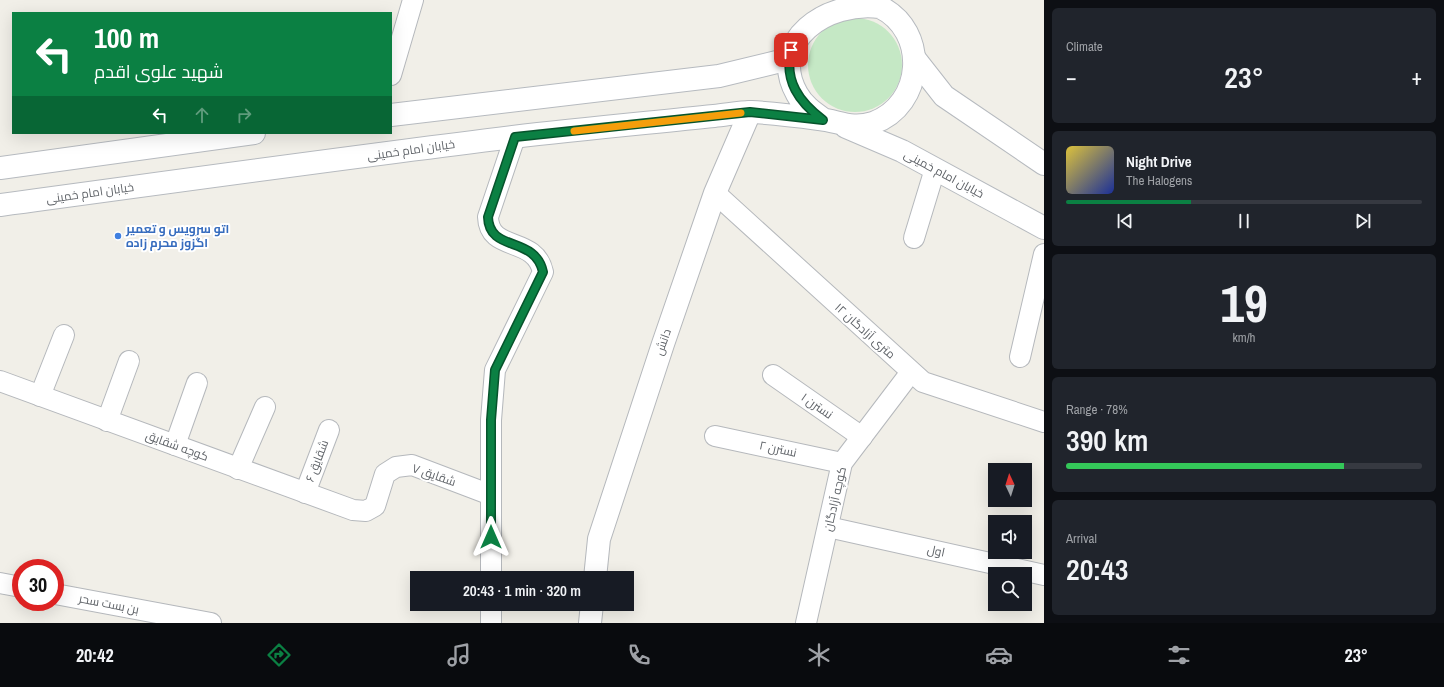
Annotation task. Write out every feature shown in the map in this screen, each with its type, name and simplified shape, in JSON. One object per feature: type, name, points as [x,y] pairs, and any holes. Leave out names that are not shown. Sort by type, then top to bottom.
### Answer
[{"type":"main road","points":[[902,0],[905,30]]},
{"type":"main road","points":[[864,1],[880,7],[895,16],[905,30],[912,44],[915,59],[914,75],[909,91],[900,105],[888,115],[873,123],[857,126],[832,122],[808,109],[797,94],[790,77],[789,59],[796,36],[802,25],[819,6],[841,2],[864,1]]},
{"type":"main road","points":[[392,115],[719,76],[789,59]]},
{"type":"main road","points":[[915,59],[944,96],[1044,164]]},
{"type":"main road","name":"خیابان امام خمینی","points":[[0,205],[515,137],[750,112],[832,122],[902,151],[1044,228]]},
{"type":"main road","name":"دانش","points":[[596,571],[599,539],[663,344],[714,193],[750,112]]},
{"type":"main road","points":[[0,168],[247,134]]},
{"type":"main road","points":[[590,623],[591,611]]},
{"type":"street","points":[[392,72],[413,0]]},
{"type":"street","points":[[491,571],[491,420],[495,370],[543,272],[541,261],[534,253],[494,236],[488,227],[488,217],[515,137]]},
{"type":"street","points":[[914,238],[935,169]]},
{"type":"street","name":"۱۲ متری آزادگان","points":[[714,193],[923,382],[1044,422]]},
{"type":"street","points":[[1020,357],[1044,254]]},
{"type":"street","points":[[40,396],[64,335]]},
{"type":"street","points":[[107,421],[129,361]]},
{"type":"street","name":"کوچه آزادگان","points":[[806,623],[842,463],[911,372]]},
{"type":"street","name":"نسترن ۱","points":[[773,375],[862,437]]},
{"type":"street","name":"کوچه شقایق","points":[[0,381],[353,510]]},
{"type":"street","points":[[175,445],[197,384]]},
{"type":"street","points":[[238,469],[265,407]]},
{"type":"street","name":"شقایق ۶","points":[[305,493],[329,430]]},
{"type":"street","name":"نسترن ۲","points":[[715,436],[842,463]]},
{"type":"street","name":"شقایق ۷","points":[[353,510],[366,511],[375,506],[385,474],[396,467],[401,466],[412,465],[491,496]]},
{"type":"street","name":"اول","points":[[828,527],[1044,575]]},
{"type":"street","points":[[0,583],[12,585]]},
{"type":"street","name":"بن بست سحر","points":[[64,596],[211,623]]},
{"type":"street","points":[[491,611],[491,623]]},
{"type":"green space","points":[[855,18],[873,21],[888,32],[899,47],[902,65],[899,83],[888,98],[873,109],[855,112],[837,109],[822,98],[811,83],[808,65],[811,47],[822,32],[837,21]]},
{"type":"slow traffic","points":[[574,131],[741,113]]},
{"type":"place","name":"اتو سرویس و تعمیر اگزوز محرم زاده","points":[[118,236]]},
{"type":"route","points":[[491,537],[491,420],[495,370],[543,272],[541,261],[534,253],[494,236],[488,227],[488,217],[515,137],[750,112],[823,120],[808,109],[797,94],[790,77],[789,59],[791,50]]}]
